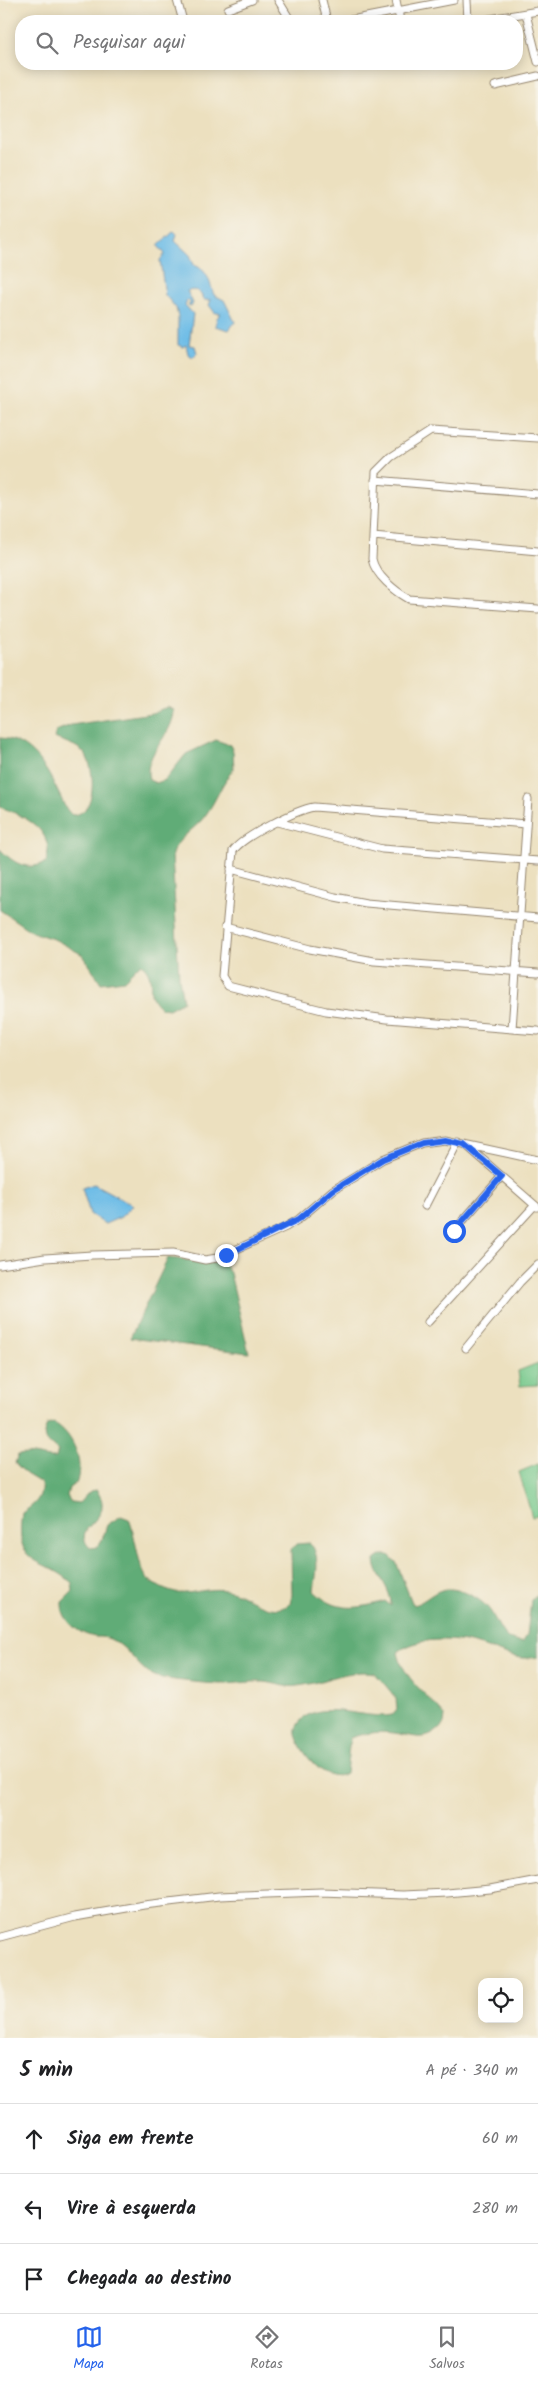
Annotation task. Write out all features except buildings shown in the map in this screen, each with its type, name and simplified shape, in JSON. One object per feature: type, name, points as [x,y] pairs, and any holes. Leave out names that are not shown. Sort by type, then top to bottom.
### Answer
[{"type":"street","points":[[177,0],[181,15]]},
{"type":"street","points":[[228,9],[252,0]]},
{"type":"street","points":[[278,0],[288,15]]},
{"type":"street","points":[[322,0],[326,15]]},
{"type":"street","points":[[396,0],[399,15]]},
{"type":"street","points":[[374,15],[454,0]]},
{"type":"street","points":[[467,0],[468,15]]},
{"type":"street","points":[[519,15],[538,11]]},
{"type":"street","points":[[526,14],[538,62]]},
{"type":"street","points":[[495,86],[538,76]]},
{"type":"street","points":[[538,438],[431,431],[391,457],[376,472],[372,559],[376,570],[400,594],[409,599],[538,608]]},
{"type":"street","points":[[375,480],[538,494]]},
{"type":"street","points":[[373,536],[538,551]]},
{"type":"street","points":[[512,1029],[528,800]]},
{"type":"street","points":[[526,824],[314,807],[298,811],[237,845],[233,851],[222,976],[228,986],[326,1011],[387,1019],[538,1031]]},
{"type":"street","points":[[277,822],[382,849],[538,862]]},
{"type":"street","points":[[231,869],[335,898],[366,903],[538,918]]},
{"type":"street","points":[[225,928],[310,949],[374,961],[538,973]]},
{"type":"street","points":[[0,1265],[45,1258],[92,1255],[172,1253],[206,1260],[217,1258],[299,1219],[333,1190],[383,1159],[403,1150],[432,1141],[461,1143],[538,1160]]},
{"type":"street","points":[[428,1322],[537,1206],[461,1143]]},
{"type":"street","points":[[425,1206],[461,1143]]},
{"type":"street","points":[[454,1231],[502,1176]]},
{"type":"street","points":[[466,1348],[520,1282],[538,1264]]},
{"type":"street","points":[[0,1937],[76,1917],[144,1905],[218,1896],[321,1892],[403,1895],[447,1894],[490,1889],[538,1880]]},
{"type":"green space","points":[[167,707],[174,710],[173,719],[150,761],[148,770],[149,780],[156,783],[165,780],[186,754],[216,740],[230,745],[233,751],[234,769],[226,779],[203,819],[183,837],[172,854],[179,978],[183,1001],[169,1009],[161,1008],[155,1002],[152,997],[149,975],[141,963],[124,980],[101,983],[83,955],[56,940],[32,932],[0,910],[0,849],[16,862],[27,866],[46,862],[48,851],[46,841],[36,826],[19,815],[0,807],[0,738],[20,743],[36,756],[54,783],[65,807],[72,815],[80,813],[90,799],[92,790],[91,769],[85,754],[79,748],[54,738],[56,731],[71,725],[152,713]]},
{"type":"green space","points":[[168,1258],[224,1264],[230,1273],[249,1353],[130,1338]]},
{"type":"green space","points":[[538,1363],[538,1385],[520,1386],[518,1371]]},
{"type":"green space","points":[[54,1423],[72,1441],[78,1458],[79,1467],[76,1483],[69,1488],[67,1496],[71,1502],[79,1503],[90,1491],[97,1490],[101,1500],[101,1512],[86,1531],[85,1541],[90,1548],[97,1547],[102,1540],[107,1525],[121,1516],[129,1519],[145,1575],[149,1580],[170,1592],[188,1593],[215,1589],[226,1590],[266,1607],[282,1608],[290,1604],[292,1595],[291,1550],[296,1544],[310,1543],[317,1559],[314,1591],[322,1598],[339,1606],[366,1606],[385,1601],[391,1606],[389,1593],[378,1571],[375,1560],[382,1555],[389,1555],[396,1562],[413,1605],[442,1590],[459,1590],[483,1603],[491,1612],[506,1637],[516,1642],[523,1642],[527,1635],[531,1600],[538,1595],[538,1657],[521,1658],[474,1644],[445,1640],[424,1641],[406,1647],[398,1652],[405,1670],[417,1687],[445,1716],[444,1724],[432,1734],[421,1737],[383,1732],[350,1738],[346,1773],[337,1776],[328,1774],[318,1768],[303,1750],[298,1741],[297,1726],[305,1717],[315,1712],[327,1710],[381,1716],[392,1715],[397,1709],[396,1699],[375,1673],[345,1674],[293,1686],[264,1682],[216,1684],[157,1677],[144,1669],[117,1643],[108,1638],[95,1637],[83,1633],[72,1625],[64,1615],[62,1602],[73,1591],[72,1583],[61,1574],[33,1559],[26,1553],[22,1544],[22,1513],[37,1501],[41,1493],[41,1483],[26,1474],[15,1463],[18,1455],[23,1454],[56,1458],[58,1451],[45,1440],[44,1433],[47,1425]]},
{"type":"green space","points":[[538,1464],[538,1516],[532,1517],[519,1472]]},
{"type":"water","points":[[174,231],[177,234],[175,241],[190,255],[194,265],[205,273],[214,295],[224,300],[235,322],[229,330],[215,326],[217,318],[221,313],[215,313],[209,305],[211,300],[204,300],[197,291],[187,291],[193,303],[191,307],[188,305],[191,303],[187,300],[185,305],[193,314],[189,345],[195,346],[197,353],[193,357],[188,354],[186,345],[183,347],[178,345],[178,317],[176,308],[165,295],[160,260],[165,254],[158,246]]},
{"type":"water","points":[[94,1184],[133,1205],[121,1217],[105,1224],[90,1214],[82,1188]]},
{"type":"route","points":[[226,1255],[248,1242],[286,1227],[299,1219],[333,1190],[383,1159],[422,1143],[432,1141],[445,1140],[464,1144],[502,1176],[454,1231]]}]
